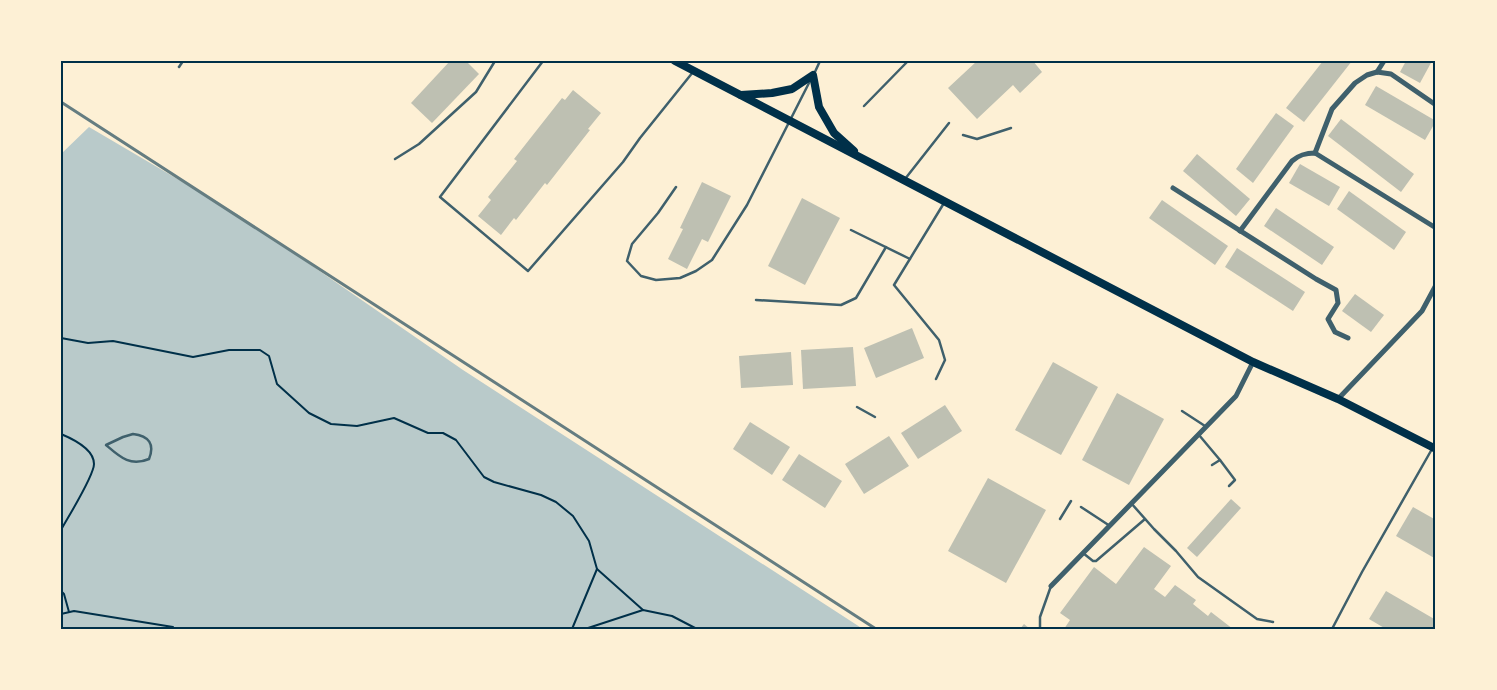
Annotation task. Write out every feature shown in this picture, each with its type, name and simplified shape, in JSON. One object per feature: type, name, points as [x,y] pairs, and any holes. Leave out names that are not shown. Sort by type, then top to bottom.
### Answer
[{"type":"main road","points":[[675,61],[1253,362],[1338,399],[1434,448]]},
{"type":"main road","points":[[741,96],[772,93],[792,88],[813,75],[819,107],[834,133],[861,158]]},
{"type":"street","points":[[1377,72],[1384,61]]},
{"type":"street","points":[[1315,153],[1332,109],[1355,83],[1367,75],[1377,72],[1391,74],[1436,105]]},
{"type":"street","points":[[1240,231],[1292,161],[1297,156],[1306,153],[1315,153],[1436,228]]},
{"type":"street","points":[[1173,188],[1336,290],[1338,303],[1328,319],[1334,332],[1348,338]]},
{"type":"street","points":[[1338,399],[1422,311],[1436,285]]},
{"type":"street","points":[[1051,586],[1236,396],[1253,362]]},
{"type":"lane","points":[[179,67],[182,61]]},
{"type":"lane","points":[[395,159],[420,144],[476,92],[495,61]]},
{"type":"lane","points":[[543,61],[440,196],[528,271],[623,162],[694,71]]},
{"type":"lane","points":[[676,187],[658,213],[632,244],[627,261],[641,276],[656,280],[680,278],[696,271],[712,260],[747,205],[820,61]]},
{"type":"lane","points":[[864,106],[908,61]]},
{"type":"lane","points":[[904,180],[948,123]]},
{"type":"lane","points":[[963,136],[977,139],[1012,128]]},
{"type":"lane","points":[[936,379],[945,360],[939,340],[894,285],[945,202]]},
{"type":"lane","points":[[852,230],[910,259]]},
{"type":"lane","points":[[756,300],[841,305],[856,298],[886,247]]},
{"type":"lane","points":[[857,407],[875,417]]},
{"type":"lane","points":[[1182,411],[1206,426]]},
{"type":"lane","points":[[133,434],[142,435],[150,441],[152,451],[149,459],[140,463],[130,462],[106,445],[133,434]]},
{"type":"lane","points":[[1199,434],[1235,480],[1229,486]]},
{"type":"lane","points":[[1332,629],[1362,572],[1434,448]]},
{"type":"lane","points":[[1212,465],[1220,460]]},
{"type":"lane","points":[[1060,520],[1071,501]]},
{"type":"lane","points":[[1131,503],[1198,577],[1257,619],[1273,622]]},
{"type":"lane","points":[[1081,507],[1110,526]]},
{"type":"lane","points":[[1083,553],[1093,562],[1096,561],[1145,519]]},
{"type":"lane","points":[[1040,629],[1040,617],[1051,586]]},
{"type":"path","points":[[61,338],[88,343],[113,341],[193,357],[230,350],[260,350],[269,356],[277,384],[309,413],[331,424],[357,426],[394,418],[428,433],[443,433],[456,440],[484,477],[494,482],[541,495],[556,502],[573,516],[589,542],[597,569],[643,610]]},
{"type":"path","points":[[61,434],[88,450],[94,464],[91,476],[61,530]]},
{"type":"path","points":[[572,629],[597,569]]},
{"type":"path","points":[[61,591],[64,594],[69,612]]},
{"type":"path","points":[[585,629],[643,610],[672,616],[697,629]]},
{"type":"path","points":[[61,614],[74,611],[173,627],[174,629]]},
{"type":"shaded area","points":[[89,127],[237,214],[463,370],[863,629],[61,629],[61,154]]},
{"type":"building","points":[[450,61],[466,61],[479,74],[432,123],[411,103]]},
{"type":"building","points":[[977,61],[1033,61],[1042,72],[1020,93],[1013,85],[977,119],[948,88]]},
{"type":"building","points":[[1323,61],[1352,61],[1304,122],[1286,108]]},
{"type":"building","points":[[1406,61],[1432,61],[1420,83],[1400,72]]},
{"type":"building","points":[[1376,86],[1436,121],[1425,140],[1365,105]]},
{"type":"building","points":[[573,90],[601,113],[547,185],[545,183],[516,220],[514,218],[501,235],[478,216],[491,200],[488,197],[517,161],[514,159],[562,98],[565,100]]},
{"type":"building","points":[[1276,113],[1294,126],[1253,183],[1236,169]]},
{"type":"building","points":[[1341,119],[1414,174],[1401,192],[1328,136]]},
{"type":"building","points":[[1197,154],[1250,199],[1236,216],[1183,171]]},
{"type":"building","points":[[1300,164],[1340,187],[1329,206],[1289,183]]},
{"type":"building","points":[[702,182],[731,196],[708,242],[702,239],[687,269],[668,259],[683,229],[680,228]]},
{"type":"building","points":[[1349,191],[1406,232],[1394,250],[1337,209]]},
{"type":"building","points":[[802,198],[840,218],[805,285],[768,266]]},
{"type":"building","points":[[1162,200],[1228,246],[1215,265],[1149,218]]},
{"type":"building","points":[[1276,208],[1334,247],[1322,265],[1264,226]]},
{"type":"building","points":[[1237,248],[1305,292],[1293,311],[1225,267]]},
{"type":"building","points":[[1355,294],[1384,315],[1371,332],[1342,311]]},
{"type":"building","points":[[912,328],[924,358],[876,378],[864,348]]},
{"type":"building","points":[[853,347],[856,386],[803,389],[801,350]]},
{"type":"building","points":[[791,352],[793,385],[741,388],[739,356]]},
{"type":"building","points":[[1053,362],[1098,387],[1061,455],[1015,430]]},
{"type":"building","points":[[1117,393],[1164,419],[1129,485],[1082,460]]},
{"type":"building","points":[[945,405],[962,431],[918,459],[901,433]]},
{"type":"building","points":[[750,422],[790,447],[772,475],[733,449]]},
{"type":"building","points":[[889,436],[909,466],[864,494],[845,464]]},
{"type":"building","points":[[799,454],[842,481],[825,508],[782,480]]},
{"type":"building","points":[[988,478],[1046,510],[1006,583],[948,551]]},
{"type":"building","points":[[1231,499],[1241,508],[1197,557],[1187,548]]},
{"type":"building","points":[[1413,507],[1436,520],[1436,559],[1396,536]]},
{"type":"building","points":[[1144,547],[1171,566],[1154,589],[1165,597],[1175,585],[1196,600],[1193,604],[1208,616],[1211,612],[1233,629],[1064,629],[1070,620],[1060,613],[1094,567],[1116,584]]},
{"type":"building","points":[[1386,591],[1436,620],[1436,629],[1386,629],[1369,619]]},
{"type":"building","points":[[1024,624],[1030,629],[1020,629]]},
{"type":"railway","points":[[61,102],[876,629]]}]
